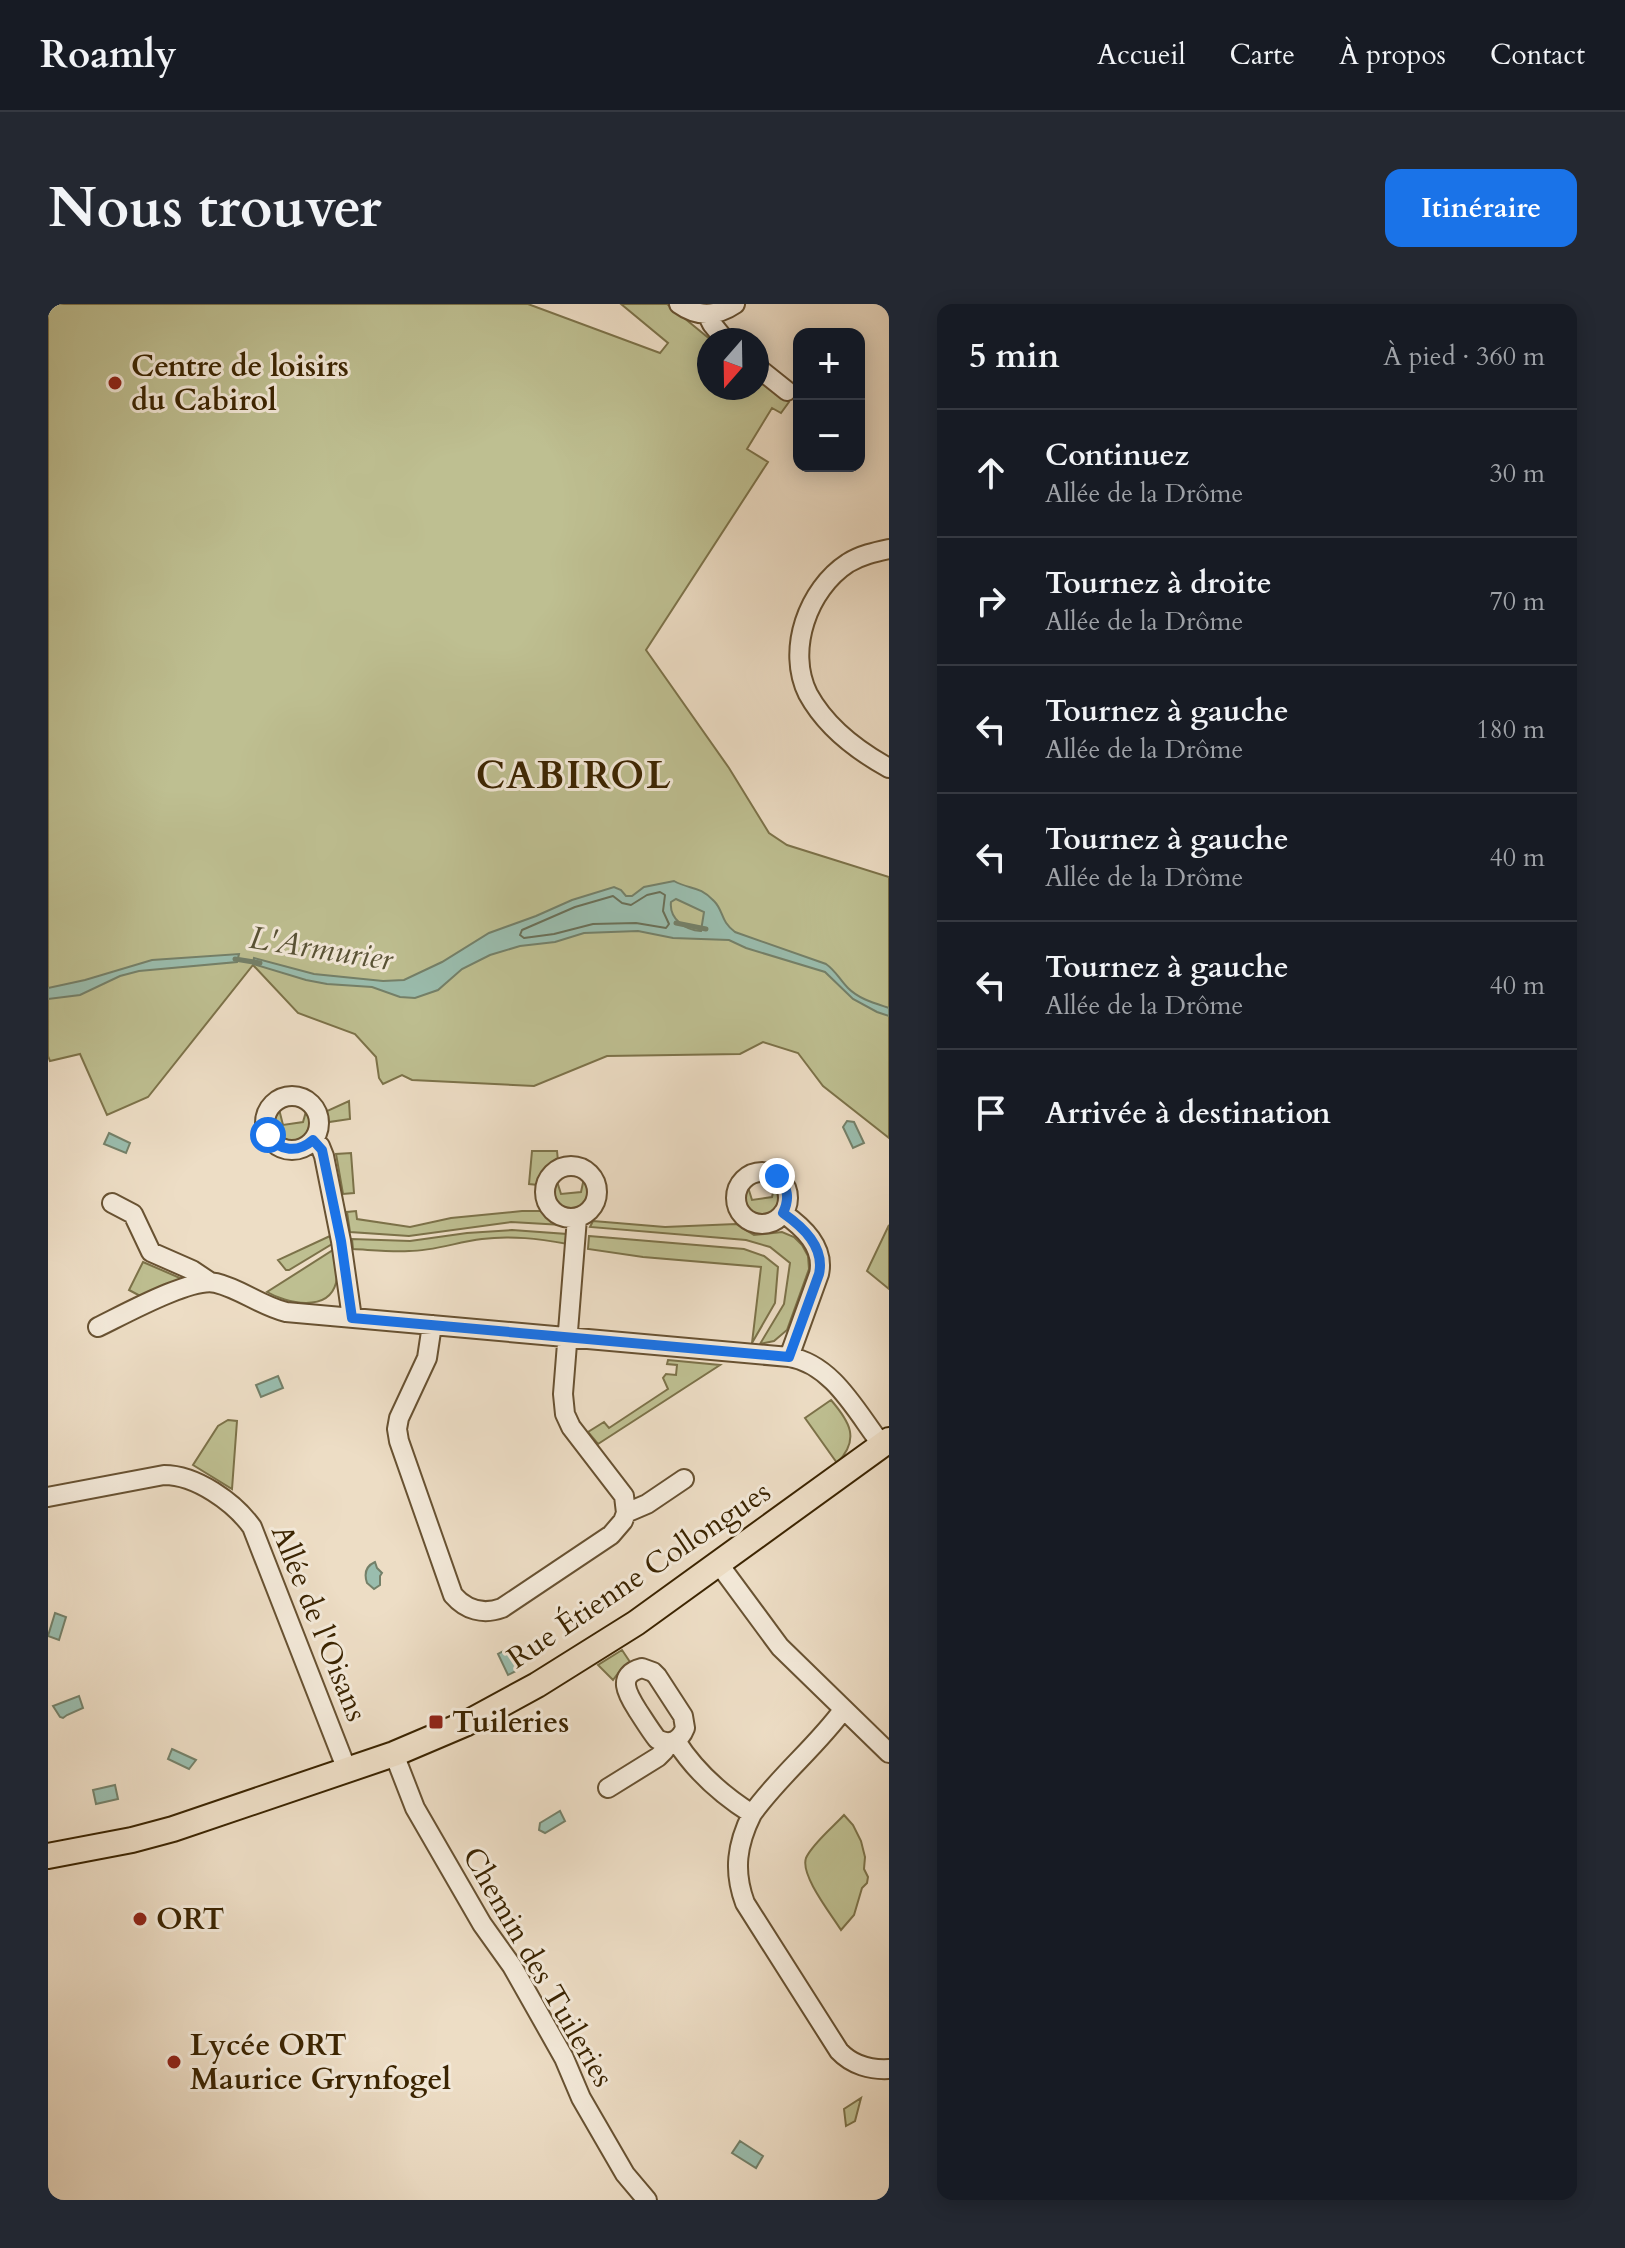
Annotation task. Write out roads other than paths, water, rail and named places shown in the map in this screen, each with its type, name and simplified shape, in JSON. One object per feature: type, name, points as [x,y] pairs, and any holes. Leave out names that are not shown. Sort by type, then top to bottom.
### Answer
[{"type":"main road","name":"Rue Étienne Collongues","points":[[48,1856],[173,1829],[394,1754],[467,1723],[537,1685],[636,1623],[886,1443]]},
{"type":"street","points":[[679,304],[688,311],[707,314],[723,311],[735,304]]},
{"type":"street","points":[[707,314],[715,328]]},
{"type":"street","points":[[769,377],[787,391]]},
{"type":"street","points":[[889,549],[848,563],[826,583],[809,610],[800,641],[801,672],[809,694],[827,721],[850,743],[889,768]]},
{"type":"street","points":[[313,1140],[320,1146],[325,1160],[352,1318]]},
{"type":"street","points":[[112,1203],[133,1214],[151,1252],[210,1282],[278,1310],[789,1357],[811,1363],[822,1371],[886,1443]]},
{"type":"street","points":[[783,1213],[807,1234],[816,1246],[820,1261],[819,1274],[789,1357]]},
{"type":"street","points":[[432,1325],[427,1358],[402,1408],[397,1429],[399,1441],[456,1598],[470,1608],[483,1612],[502,1608],[611,1535],[626,1513],[624,1496],[571,1427],[565,1414],[563,1394],[577,1218]]},
{"type":"street","points":[[98,1327],[188,1286],[210,1282]]},
{"type":"street","name":"Allée de l'Oisans","points":[[48,1497],[177,1475],[189,1478],[243,1514],[252,1527],[347,1770]]},
{"type":"street","points":[[626,1513],[647,1504],[684,1479]]},
{"type":"street","points":[[718,1563],[780,1647],[889,1753]]},
{"type":"street","points":[[843,1710],[752,1814],[740,1840],[737,1865],[745,1903],[839,2051],[862,2066],[889,2069]]},
{"type":"street","points":[[608,1788],[658,1757],[672,1742],[714,1785],[752,1814]]},
{"type":"street","name":"Chemin des Tuileries","points":[[394,1754],[415,1808],[482,1924],[512,1966],[625,2174],[647,2200]]},
{"type":"water","points":[[674,881],[704,892],[735,932],[826,964],[857,995],[889,1008],[889,1016],[853,999],[825,972],[729,940],[673,938],[638,931],[584,933],[490,955],[462,969],[438,990],[415,998],[400,997],[372,987],[306,980],[253,964],[254,958],[314,974],[404,980],[442,962],[489,933],[572,900],[614,887],[626,896],[632,896],[644,887]],"holes":[[[676,899],[704,912],[701,931],[689,928],[675,918],[671,902]]]},
{"type":"water","points":[[239,954],[237,962],[139,971],[120,976],[80,995],[48,999],[48,988],[152,960]]},
{"type":"water","points":[[847,1121],[854,1122],[864,1143],[853,1148],[843,1127]]},
{"type":"water","points":[[109,1133],[130,1143],[126,1153],[104,1144]]},
{"type":"water","points":[[278,1376],[283,1388],[261,1397],[256,1385]]},
{"type":"water","points":[[375,1562],[382,1573],[380,1585],[374,1589],[367,1583],[366,1576],[368,1568]]},
{"type":"water","points":[[55,1613],[66,1617],[59,1640],[48,1636]]},
{"type":"water","points":[[507,1649],[518,1670],[508,1675],[498,1654]]},
{"type":"water","points":[[79,1696],[83,1708],[60,1717],[53,1706]]},
{"type":"water","points":[[172,1749],[196,1760],[189,1769],[168,1759]]},
{"type":"water","points":[[115,1785],[118,1799],[96,1804],[93,1790]]},
{"type":"water","points":[[560,1811],[565,1821],[545,1833],[539,1830],[540,1823]]},
{"type":"water","points":[[740,2141],[763,2156],[756,2168],[732,2153]]},
{"type":"waterway","name":"L'Armurier","points":[[676,923],[706,929]]},
{"type":"waterway","name":"L'Armurier","points":[[235,959],[260,963]]},
{"type":"place","name":"Centre de loisirs du Cabirol","points":[[115,383]]},
{"type":"place","name":"Tuileries","points":[[436,1722]]},
{"type":"place","name":"ORT","points":[[140,1919]]},
{"type":"place","name":"Lycée ORT Maurice Grynfogel","points":[[174,2062]]},
{"type":"district","name":"CABIROL","points":[[574,776]]}]
